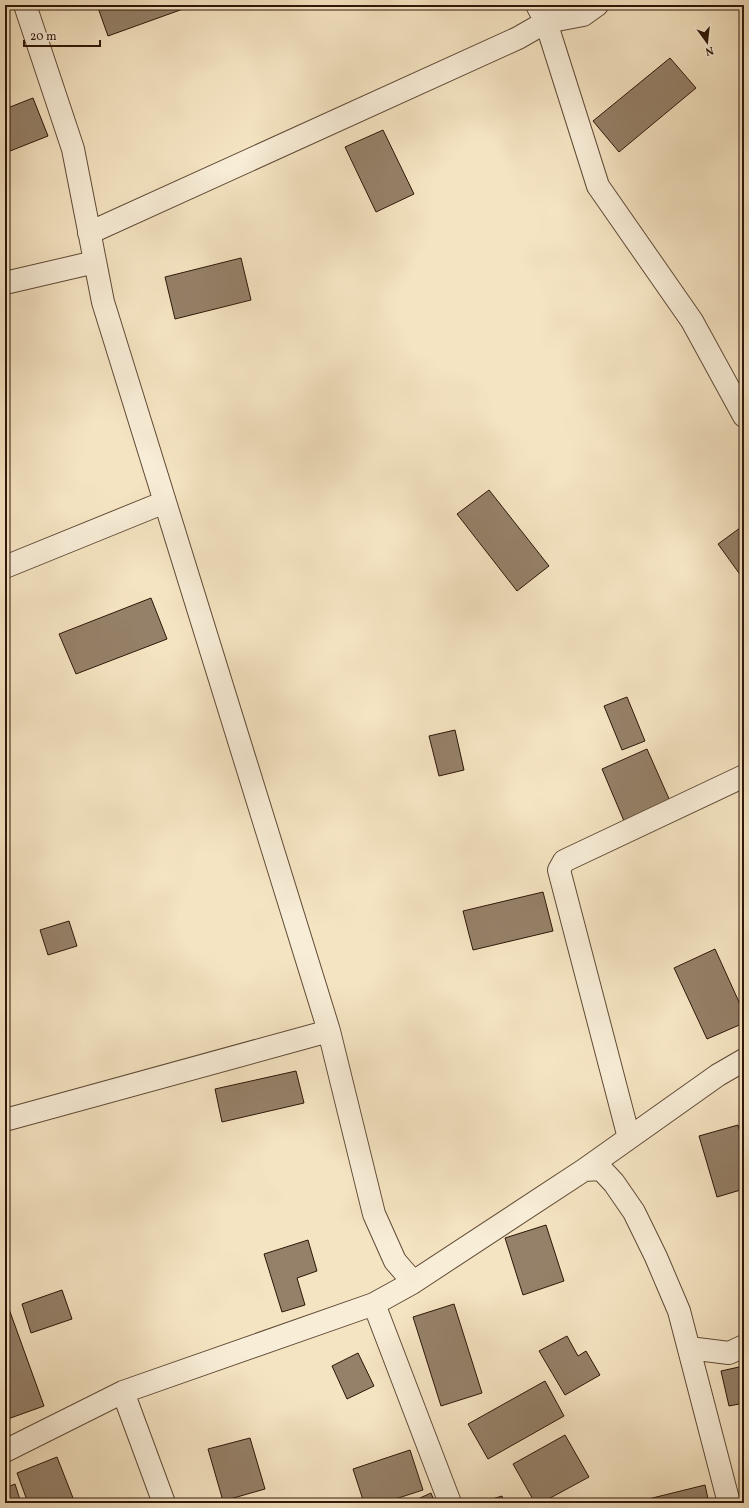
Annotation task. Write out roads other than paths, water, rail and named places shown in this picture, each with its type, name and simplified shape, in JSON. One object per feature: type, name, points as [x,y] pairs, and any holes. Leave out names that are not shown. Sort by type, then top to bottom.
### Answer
[{"type":"street","points":[[26,5],[73,149],[102,302],[329,1031],[374,1214],[395,1261],[412,1283]]},
{"type":"street","points":[[89,234],[518,38],[541,14],[583,15],[596,5]]},
{"type":"street","points":[[541,14],[598,186],[692,321],[744,416]]},
{"type":"street","points":[[5,283],[95,262]]},
{"type":"street","points":[[5,567],[165,502]]},
{"type":"street","points":[[629,1138],[559,870],[564,861],[744,776]]},
{"type":"street","points":[[5,1120],[329,1031]]},
{"type":"street","points":[[5,1451],[123,1392],[374,1304],[412,1283],[584,1170],[718,1075],[744,1060]]},
{"type":"street","points":[[584,1170],[601,1169],[614,1183],[634,1212],[656,1257],[679,1311],[730,1503]]},
{"type":"street","points":[[374,1304],[450,1503]]},
{"type":"street","points":[[689,1348],[729,1353],[744,1346]]},
{"type":"street","points":[[123,1392],[164,1503]]}]
